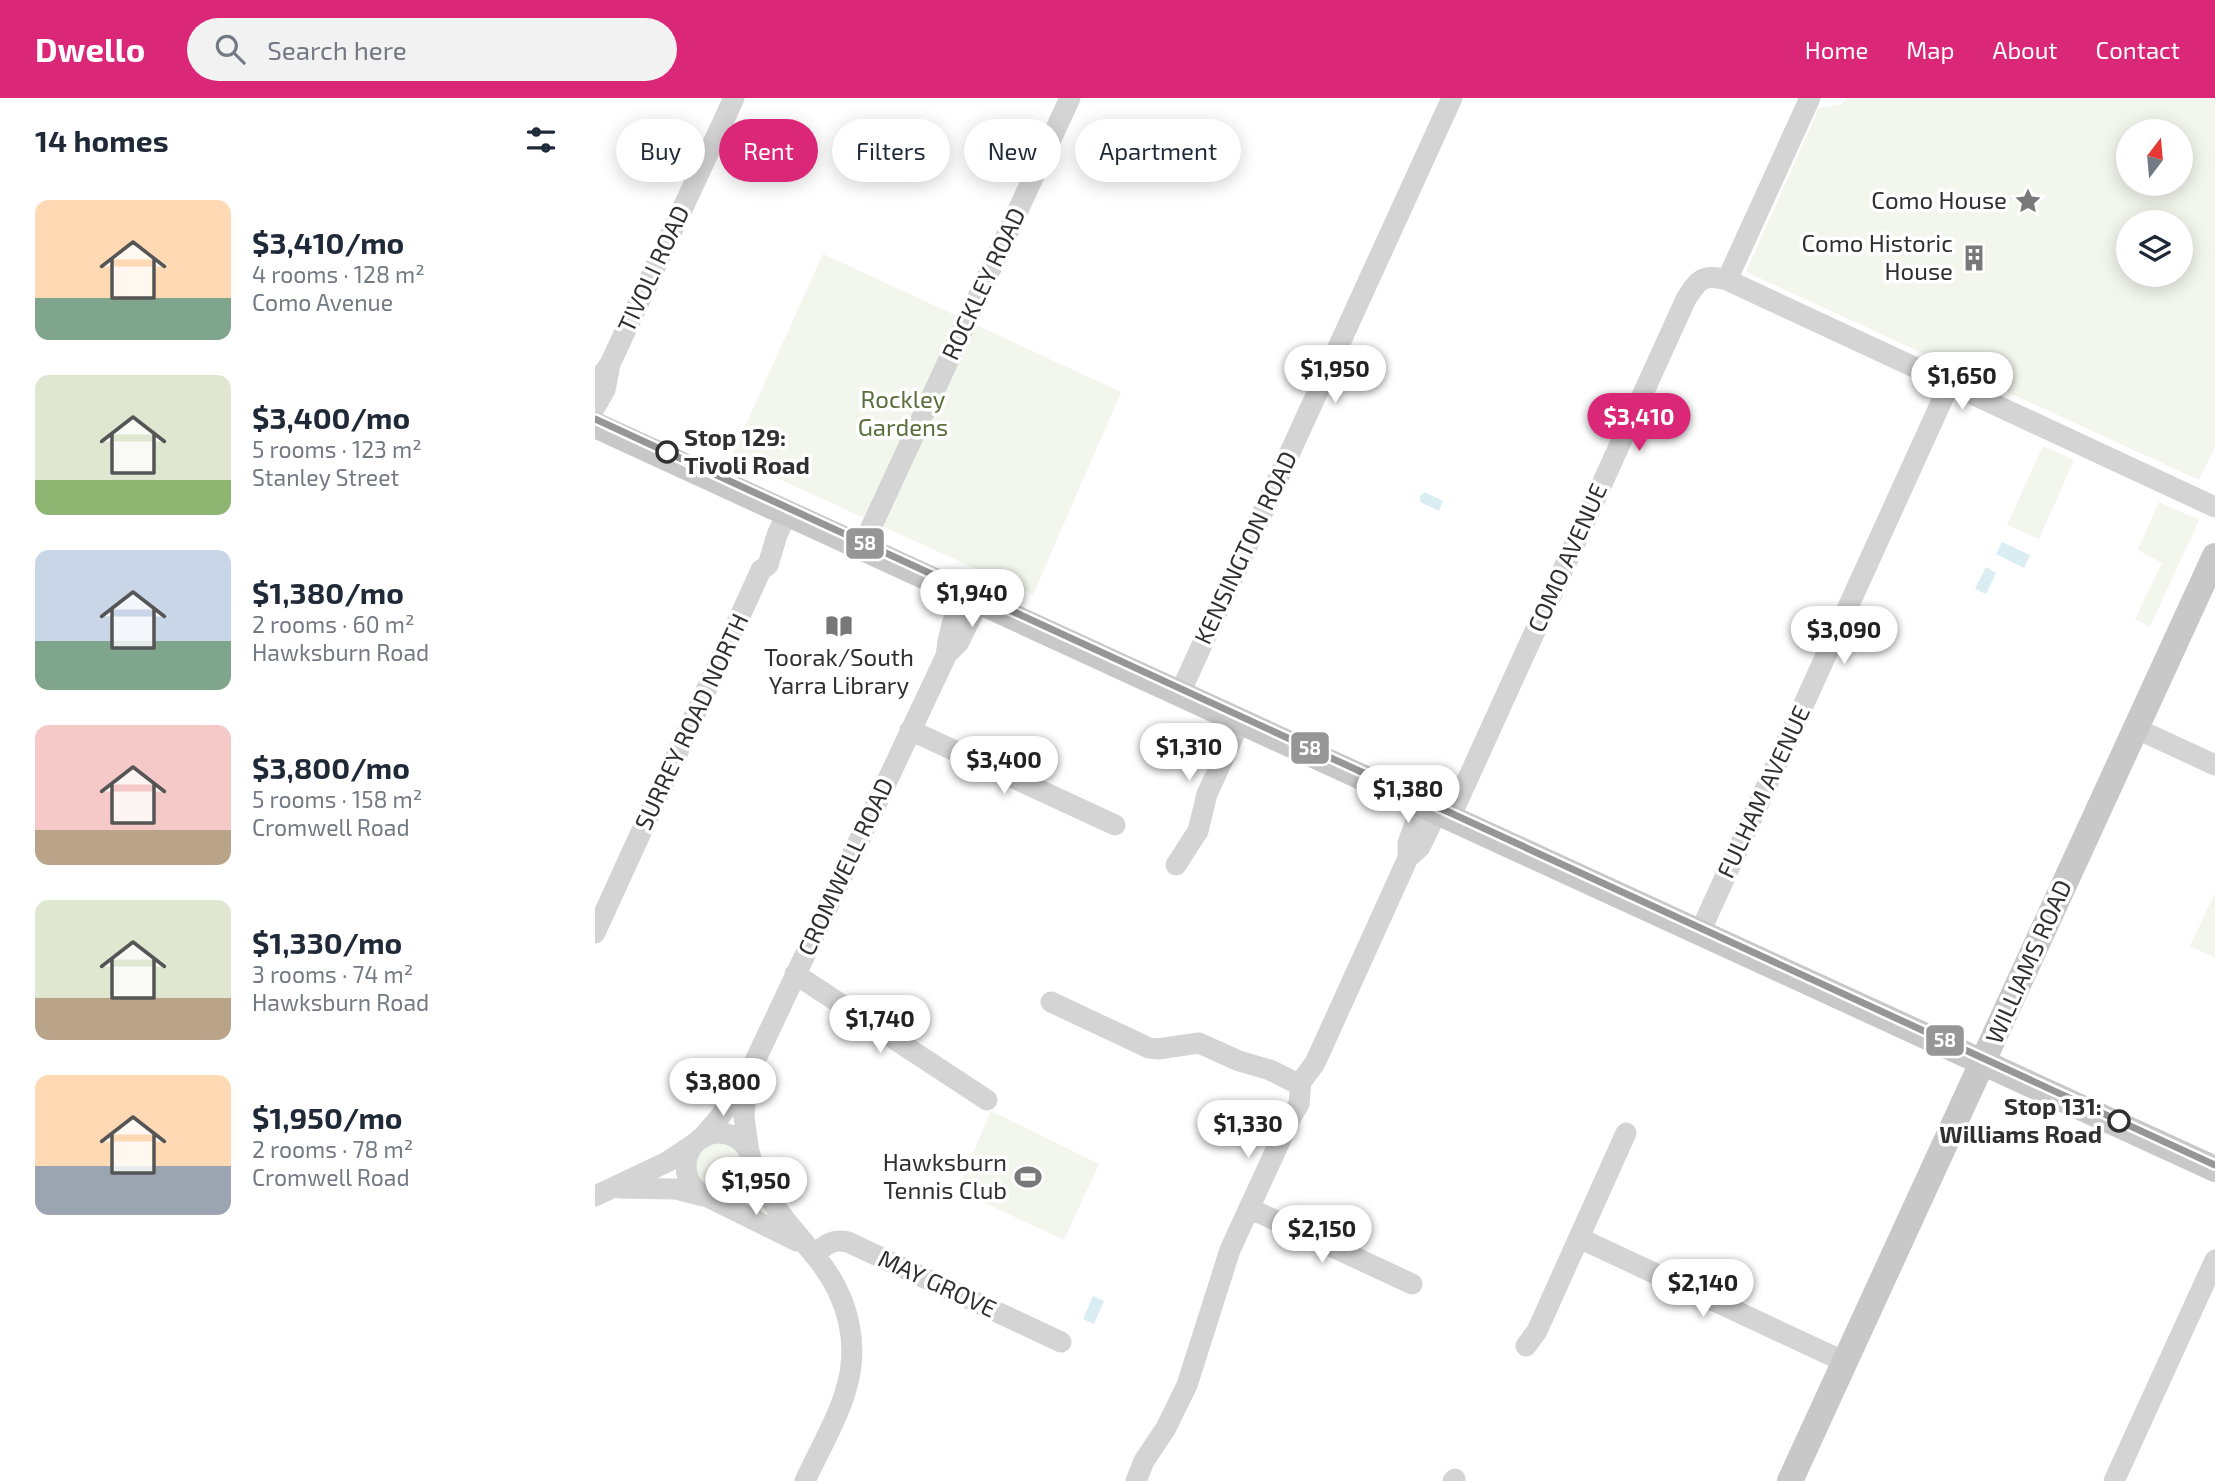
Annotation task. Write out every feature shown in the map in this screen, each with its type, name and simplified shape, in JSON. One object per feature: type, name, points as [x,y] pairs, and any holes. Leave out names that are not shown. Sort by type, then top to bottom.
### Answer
[{"type":"main road","points":[[595,425],[2215,1169]]},
{"type":"main road","name":"WILLIAMS ROAD","points":[[1790,1481],[2215,556]]},
{"type":"street","name":"TIVOLI ROAD","points":[[595,384],[610,364],[734,98]]},
{"type":"street","name":"ROCKLEY ROAD","points":[[862,547],[1070,98]]},
{"type":"street","name":"KENSINGTON ROAD","points":[[1179,693],[1452,98]]},
{"type":"street","points":[[1810,98],[1727,280],[2215,507]]},
{"type":"street","name":"COMO AVENUE","points":[[1436,811],[1686,299],[1695,284],[1703,278],[1715,276],[1727,280]]},
{"type":"street","name":"TIVOLI ROAD","points":[[595,407],[605,390],[610,364]]},
{"type":"street","name":"FULHAM AVENUE","points":[[1699,933],[1950,383]]},
{"type":"street","name":"SURREY ROAD NORTH","points":[[595,933],[761,570],[768,565],[787,513]]},
{"type":"street","name":"CROMWELL ROAD","points":[[811,1251],[694,1188],[687,1175],[688,1154],[719,1118],[747,1078],[946,656],[955,611],[972,597]]},
{"type":"street","points":[[1176,865],[1198,831],[1207,794],[1240,722]]},
{"type":"street","points":[[2135,727],[2215,765]]},
{"type":"street","points":[[910,730],[1115,825]]},
{"type":"street","points":[[1136,1481],[1190,1378],[1230,1250],[1299,1104],[1300,1085],[1315,1063],[1408,858],[1408,844],[1436,811]]},
{"type":"street","points":[[795,974],[987,1100]]},
{"type":"street","points":[[1051,1002],[1149,1048],[1199,1043],[1239,1061],[1270,1070],[1300,1085]]},
{"type":"street","name":"CROMWELL ROAD","points":[[708,1197],[730,1197],[742,1190],[749,1179],[750,1157],[744,1117],[747,1078]]},
{"type":"street","points":[[1526,1346],[1537,1331],[1626,1133]]},
{"type":"street","points":[[605,1192],[713,1134],[732,1136],[743,1143],[750,1157]]},
{"type":"street","name":"CROMWELL ROAD","points":[[750,1157],[762,1187],[773,1205],[838,1287],[850,1329],[850,1374],[845,1393],[805,1481]]},
{"type":"street","points":[[605,1192],[677,1189],[708,1197]]},
{"type":"street","points":[[1249,1208],[1412,1284]]},
{"type":"street","points":[[1579,1238],[1845,1362]]},
{"type":"street","name":"MAY GROVE","points":[[811,1251],[836,1240],[848,1242],[1061,1342]]},
{"type":"street","points":[[2114,1481],[2215,1260]]},
{"type":"green space","points":[[1847,98],[2215,98],[2215,447],[2199,480],[1746,272],[1819,108],[1842,104]]},
{"type":"green space","name":"Rockley Gardens","points":[[823,254],[1121,392],[1033,595],[731,457]]},
{"type":"green space","points":[[2043,446],[2074,460],[2039,539],[2007,525]]},
{"type":"green space","points":[[2159,502],[2199,520],[2150,627],[2135,619],[2162,563],[2138,550]]},
{"type":"green space","points":[[2215,893],[2215,958],[2190,946]]},
{"type":"green space","name":"Hawksburn Tennis Club","points":[[991,1111],[1099,1164],[1064,1240],[957,1190]]},
{"type":"green space","points":[[719,1140],[737,1147],[744,1165],[737,1183],[719,1190],[701,1183],[694,1165],[701,1147]]},
{"type":"green space","points":[[753,1187],[770,1216],[769,1218],[741,1202]]},
{"type":"shaded area","points":[[1425,492],[1443,501],[1439,511],[1420,502],[1420,496]]},
{"type":"shaded area","points":[[2002,542],[2030,555],[2024,568],[1996,554]]},
{"type":"shaded area","points":[[1986,567],[1996,573],[1986,594],[1975,589]]},
{"type":"shaded area","points":[[1093,1296],[1104,1301],[1094,1324],[1083,1319]]},
{"type":"transit line","name":"58","points":[[595,419],[2215,1165]]},
{"type":"place","name":"Como House","points":[[2028,201]]},
{"type":"place","name":"Como Historic House","points":[[1974,258]]},
{"type":"place","name":"Stop 129: Tivoli Road","points":[[667,452]]},
{"type":"place","name":"Toorak/South Yarra Library","points":[[839,626]]},
{"type":"place","name":"Stop 131: Williams Road","points":[[2119,1121]]},
{"type":"place","name":"Hawksburn Tennis Club","points":[[1028,1177]]}]
